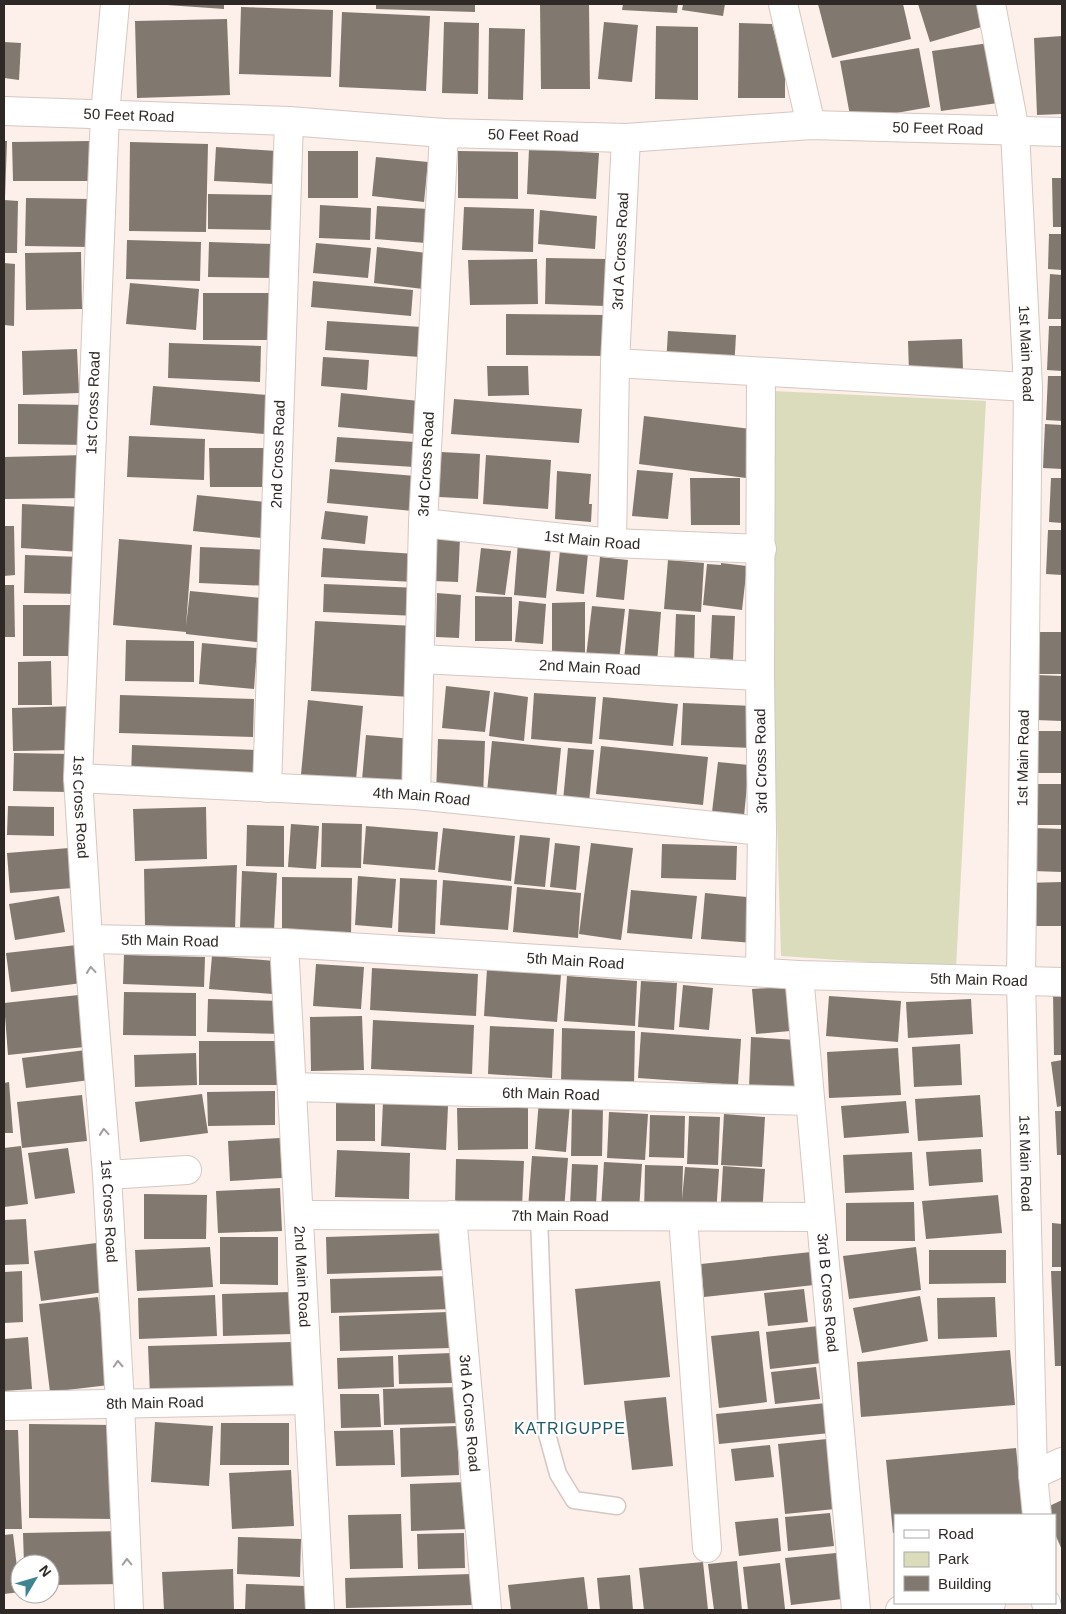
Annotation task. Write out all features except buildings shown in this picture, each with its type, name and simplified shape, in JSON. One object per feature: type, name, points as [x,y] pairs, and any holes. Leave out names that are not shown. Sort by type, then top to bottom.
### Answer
[{"type":"street","name":"1st Cross Road","points":[[115,4],[105,114],[78,778],[88,939],[107,1175],[129,1610]]},
{"type":"street","points":[[783,4],[811,125]]},
{"type":"street","name":"1st Main Road","points":[[991,4],[1015,131],[1028,387],[1021,981],[1033,1475],[1037,1514]]},
{"type":"street","name":"50 Feet Road","points":[[4,111],[288,121],[444,133],[626,138],[811,125],[1062,132]]},
{"type":"street","name":"2nd Cross Road","points":[[267,788],[288,121]]},
{"type":"street","name":"3rd Cross Road","points":[[416,796],[423,523],[444,133]]},
{"type":"street","name":"3rd A Cross Road","points":[[612,543],[615,364],[626,138]]},
{"type":"street","points":[[615,364],[1028,387]]},
{"type":"street","name":"3rd Cross Road","points":[[760,972],[762,831],[760,676],[762,372]]},
{"type":"street","name":"1st Main Road","points":[[423,523],[612,543],[762,549]]},
{"type":"street","name":"2nd Main Road","points":[[420,659],[760,676]]},
{"type":"street","name":"4th Main Road","points":[[78,778],[416,796],[762,831]]},
{"type":"street","name":"5th Main Road","points":[[88,939],[284,943],[800,975],[1062,982]]},
{"type":"street","name":"2nd Main Road","points":[[284,943],[320,1610]]},
{"type":"street","name":"3rd B Cross Road","points":[[800,975],[856,1610]]},
{"type":"street","name":"6th Main Road","points":[[292,1087],[810,1101]]},
{"type":"street","points":[[107,1175],[187,1170]]},
{"type":"street","name":"7th Main Road","points":[[299,1215],[683,1218],[820,1217]]},
{"type":"street","name":"3rd A Cross Road","points":[[452,1215],[487,1610]]},
{"type":"street","points":[[683,1218],[707,1548]]},
{"type":"street","name":"8th Main Road","points":[[4,1406],[308,1400]]},
{"type":"street","points":[[1033,1475],[1062,1462]]},
{"type":"street","points":[[900,1610],[978,1604]]},
{"type":"lane","points":[[539,1216],[547,1434],[558,1474],[574,1500],[617,1506]]},
{"type":"green space","points":[[773,391],[986,401],[956,968],[781,956],[768,516]]},
{"type":"district","name":"KATRIGUPPE","points":[[570,1428]]}]
